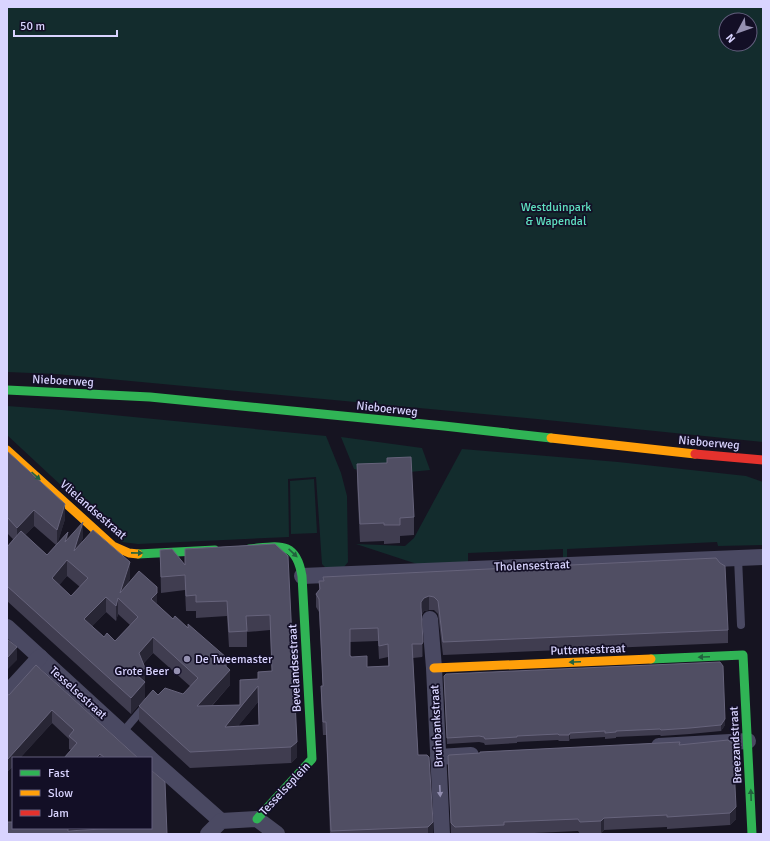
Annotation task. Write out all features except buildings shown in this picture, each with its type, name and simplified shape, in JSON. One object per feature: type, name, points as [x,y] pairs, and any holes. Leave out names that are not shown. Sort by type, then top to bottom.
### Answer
[{"type":"street","name":"Nieboerweg","points":[[7,390],[150,397],[763,460]]},
{"type":"street","name":"Vlielandsestraat","points":[[7,450],[113,546],[136,554],[224,550]]},
{"type":"street","points":[[239,549],[276,547],[291,550],[300,560],[302,576]]},
{"type":"street","name":"Tholensestraat","points":[[302,576],[763,556]]},
{"type":"street","name":"Bevelandsestraat","points":[[302,576],[312,759]]},
{"type":"street","name":"Bruinbankstraat","points":[[430,619],[434,668],[442,834]]},
{"type":"street","name":"Tesselsestraat","points":[[7,627],[149,757]]},
{"type":"street","name":"Puttensestraat","points":[[434,668],[743,655]]},
{"type":"street","name":"Breezandstraat","points":[[743,655],[752,834]]},
{"type":"street","points":[[7,693],[40,657]]},
{"type":"street","points":[[645,746],[748,742]]},
{"type":"street","points":[[438,757],[486,754]]},
{"type":"street","name":"Tesselseplein","points":[[221,821],[257,818],[312,759]]},
{"type":"street","name":"Tesselsestraat","points":[[152,760],[221,821]]},
{"type":"street","name":"Tesselseplein","points":[[257,818],[277,834]]},
{"type":"street","points":[[208,834],[221,821]]},
{"type":"lane","points":[[738,558],[741,625]]},
{"type":"lane","points":[[122,732],[150,700]]},
{"type":"green space","name":"Westduinpark & Wapendal","points":[[7,7],[763,7],[763,442],[537,419],[56,374],[7,372]]},
{"type":"green space","points":[[7,406],[326,436],[341,473],[347,496],[348,562],[344,567],[325,567],[322,564],[316,477],[288,479],[289,537],[138,544],[122,542],[7,435]]},
{"type":"green space","points":[[341,437],[422,448],[430,470],[379,475],[354,469]]},
{"type":"green space","points":[[462,449],[618,462],[746,476],[763,482],[763,545],[718,546],[717,542],[567,549],[567,560],[563,560],[563,549],[468,553],[468,564],[417,564],[356,544],[405,546],[414,538]]},
{"type":"green space","points":[[314,479],[317,533],[291,534],[290,481]]},
{"type":"traffic: fast","points":[[7,390],[150,397],[551,438]]},
{"type":"traffic: fast","points":[[249,549],[269,547],[284,548],[291,551],[299,564],[302,576],[312,759],[257,819]]},
{"type":"traffic: fast","points":[[138,554],[215,550]]},
{"type":"traffic: fast","points":[[651,659],[743,655],[752,834]]},
{"type":"traffic: slow","points":[[551,438],[695,454]]},
{"type":"traffic: slow","points":[[7,450],[113,546],[129,553],[138,554]]},
{"type":"traffic: slow","points":[[434,668],[651,659]]},
{"type":"traffic: jam","points":[[695,454],[763,460]]},
{"type":"place","name":"De Tweemaster","points":[[187,659]]},
{"type":"place","name":"Grote Beer","points":[[177,671]]}]
